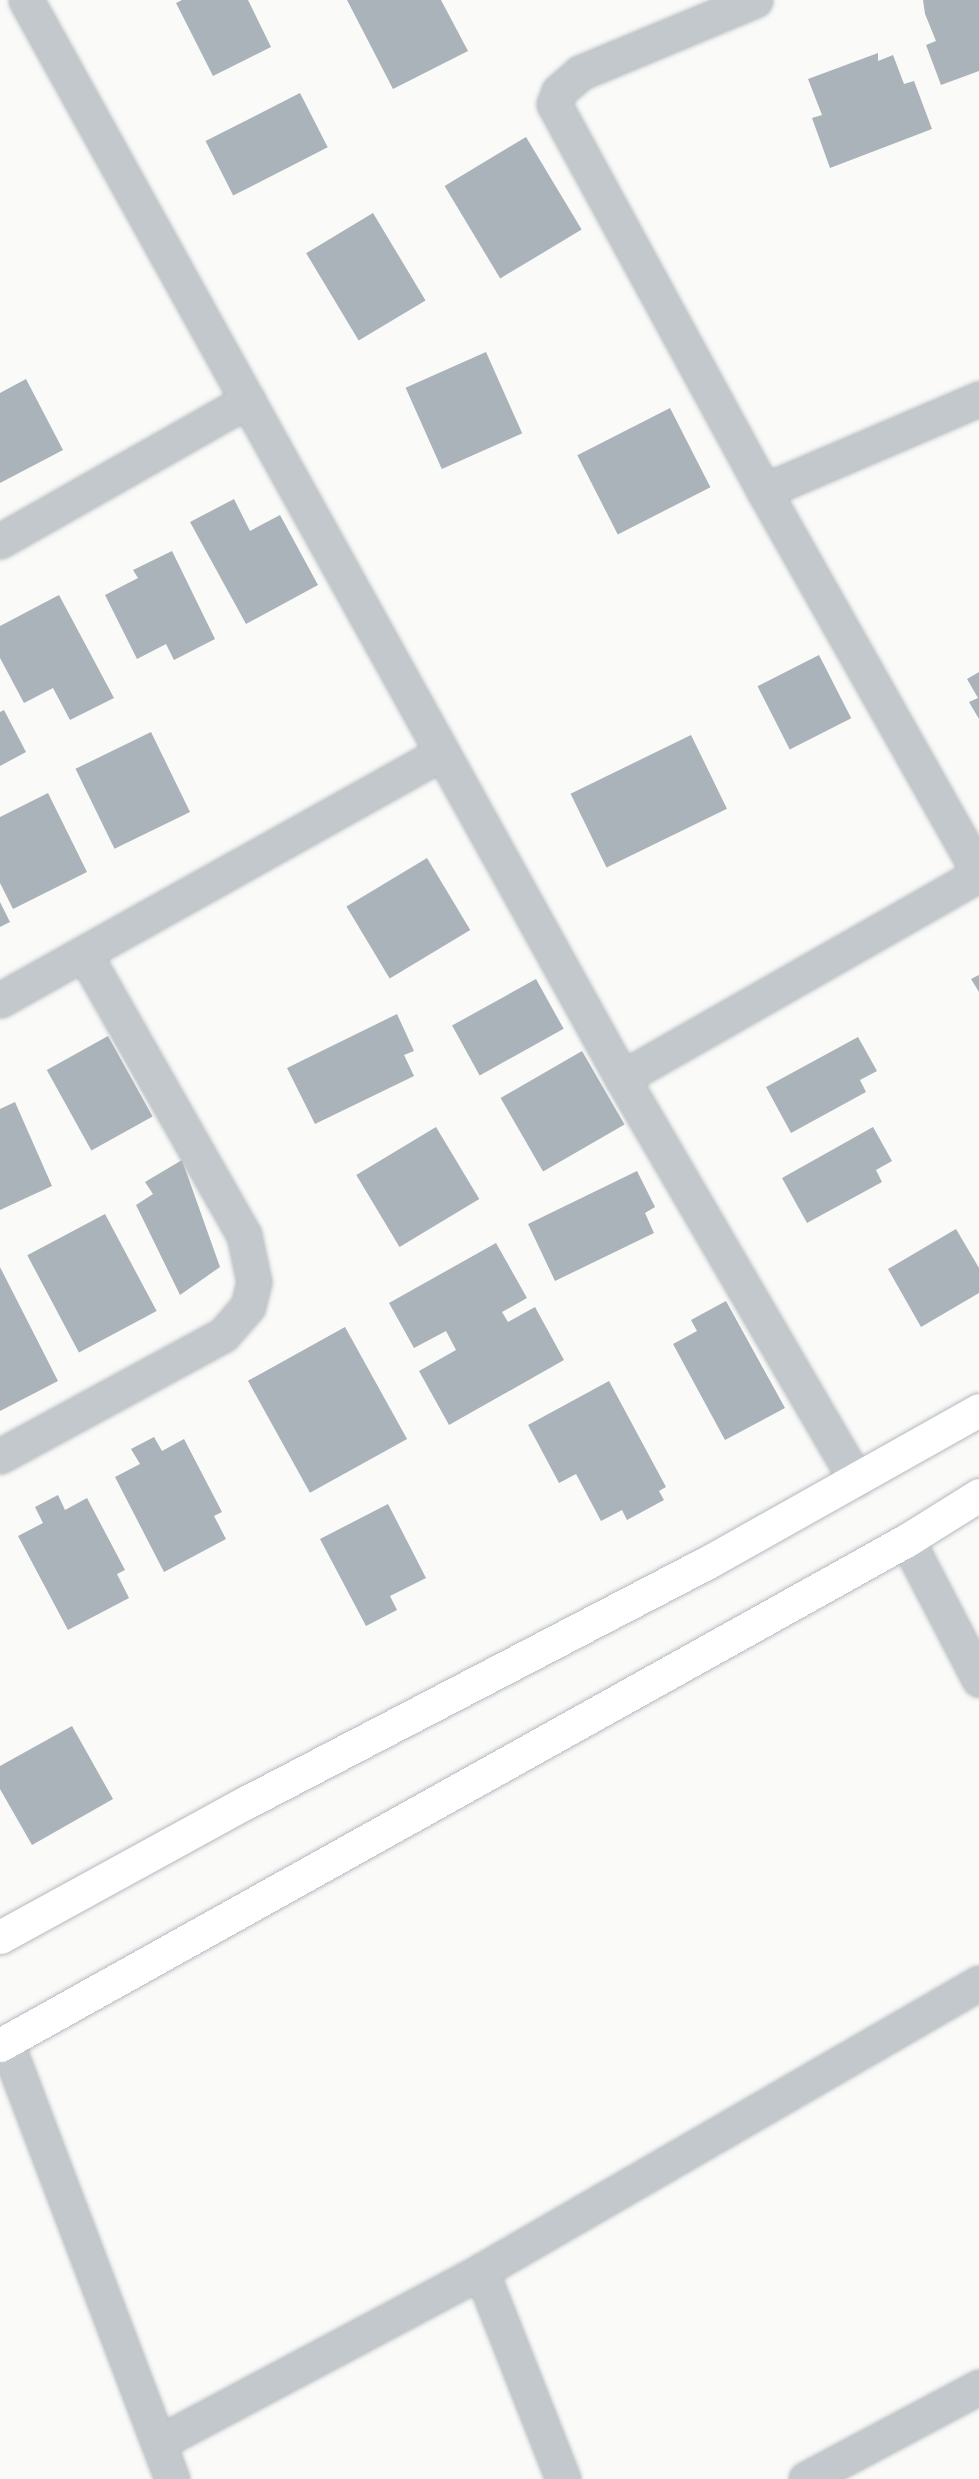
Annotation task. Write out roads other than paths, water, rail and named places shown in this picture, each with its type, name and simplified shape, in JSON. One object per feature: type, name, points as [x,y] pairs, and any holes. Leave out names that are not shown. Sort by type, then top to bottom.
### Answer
[{"type":"main road","points":[[0,1937],[245,1803],[710,1561],[979,1410]]},
{"type":"main road","points":[[3,2043],[907,1540],[979,1495]]},
{"type":"street","points":[[26,0],[622,1078],[856,1480]]},
{"type":"street","points":[[622,1078],[979,873],[764,491],[554,104],[559,91],[580,73],[755,0]]},
{"type":"street","points":[[764,491],[979,399]]},
{"type":"street","points":[[0,542],[248,400]]},
{"type":"street","points":[[0,1000],[442,753]]},
{"type":"street","points":[[0,1456],[223,1335],[248,1306],[254,1282],[244,1234],[84,953]]},
{"type":"street","points":[[907,1540],[979,1679]]},
{"type":"street","points":[[160,2442],[481,2271],[979,1983]]},
{"type":"street","points":[[3,2043],[160,2442],[172,2479]]},
{"type":"street","points":[[481,2271],[563,2479]]},
{"type":"street","points":[[806,2479],[979,2387]]}]
